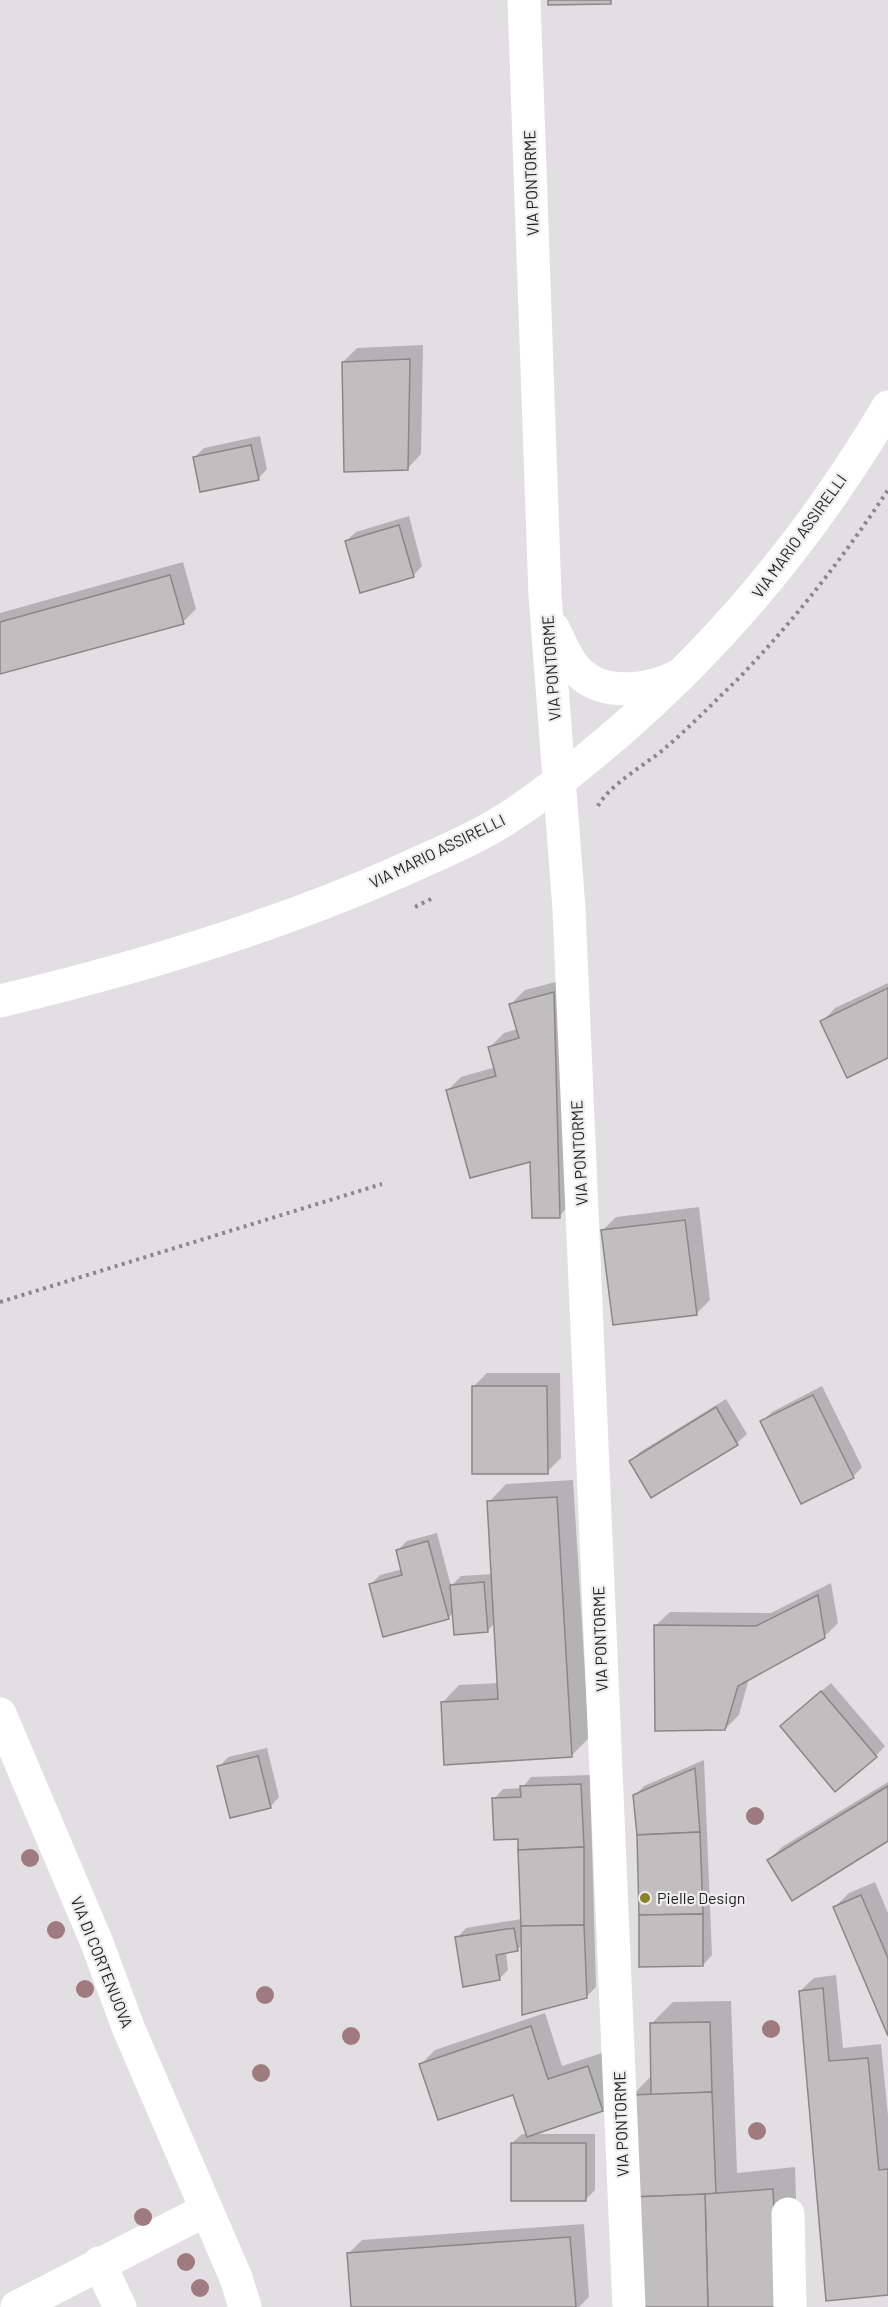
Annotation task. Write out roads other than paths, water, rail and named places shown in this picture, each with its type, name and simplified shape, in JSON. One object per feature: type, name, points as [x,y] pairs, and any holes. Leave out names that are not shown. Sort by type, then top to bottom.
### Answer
[{"type":"street","name":"VIA PONTORME","points":[[524,0],[546,615],[568,909],[629,2307]]},
{"type":"street","name":"VIA MARIO ASSIRELLI","points":[[0,1001],[199,947],[350,893],[467,840],[560,783],[686,672],[752,601],[823,508],[888,407]]},
{"type":"street","points":[[546,615],[569,659],[590,681],[619,688],[643,688],[667,682],[686,672]]},
{"type":"street","name":"VIA DI CORTENUOVA","points":[[0,1714],[236,2278],[245,2307]]},
{"type":"street","points":[[17,2307],[206,2210]]},
{"type":"street","points":[[788,2214],[790,2307]]},
{"type":"street","points":[[99,2263],[120,2307]]},
{"type":"place","name":"Pielle Design","points":[[645,1898]]}]
